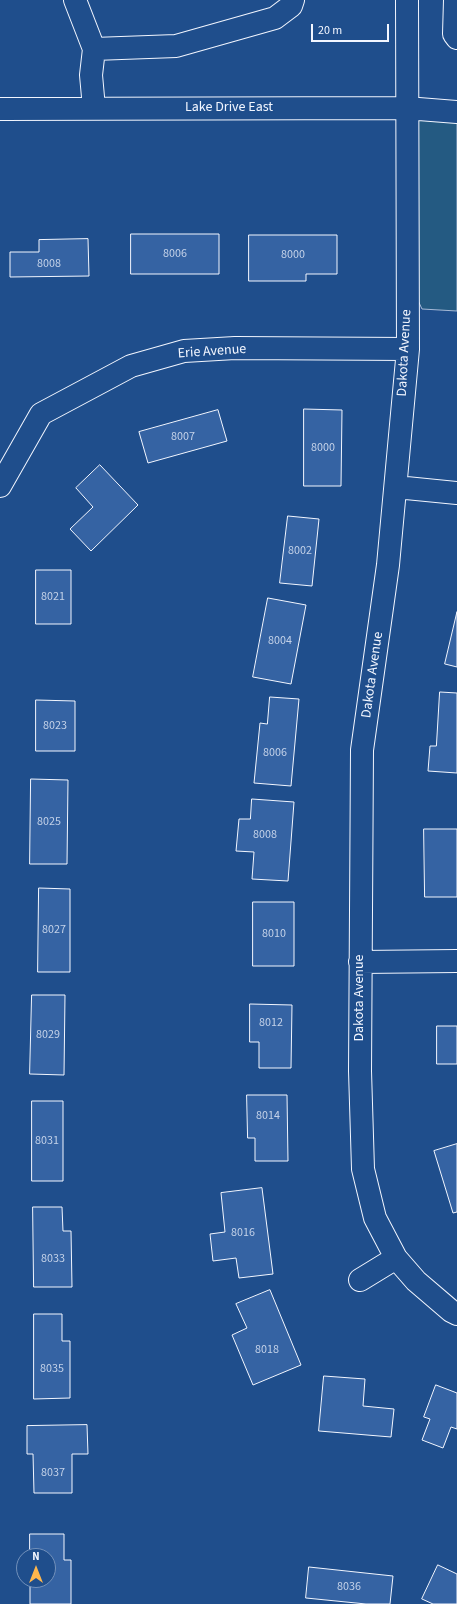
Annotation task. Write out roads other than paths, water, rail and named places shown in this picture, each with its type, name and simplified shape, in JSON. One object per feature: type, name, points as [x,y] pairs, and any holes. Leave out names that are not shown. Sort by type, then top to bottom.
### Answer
[{"type":"street","points":[[75,0],[94,49],[91,75],[94,108]]},
{"type":"street","points":[[94,49],[176,46],[275,18],[291,6],[293,0]]},
{"type":"street","points":[[455,0],[454,34],[457,38]]},
{"type":"street","name":"Dakota Avenue","points":[[406,1],[408,349],[388,565],[362,750],[360,1072],[363,1169],[375,1218],[396,1258],[416,1281],[457,1314]]},
{"type":"street","name":"Lake Drive East","points":[[0,109],[406,108],[457,112]]},
{"type":"street","name":"Erie Avenue","points":[[0,486],[41,414],[131,366],[184,351],[235,348],[408,349]]},
{"type":"street","points":[[396,486],[457,493]]},
{"type":"street","points":[[360,962],[457,961]]},
{"type":"street","points":[[360,1280],[396,1258]]}]
